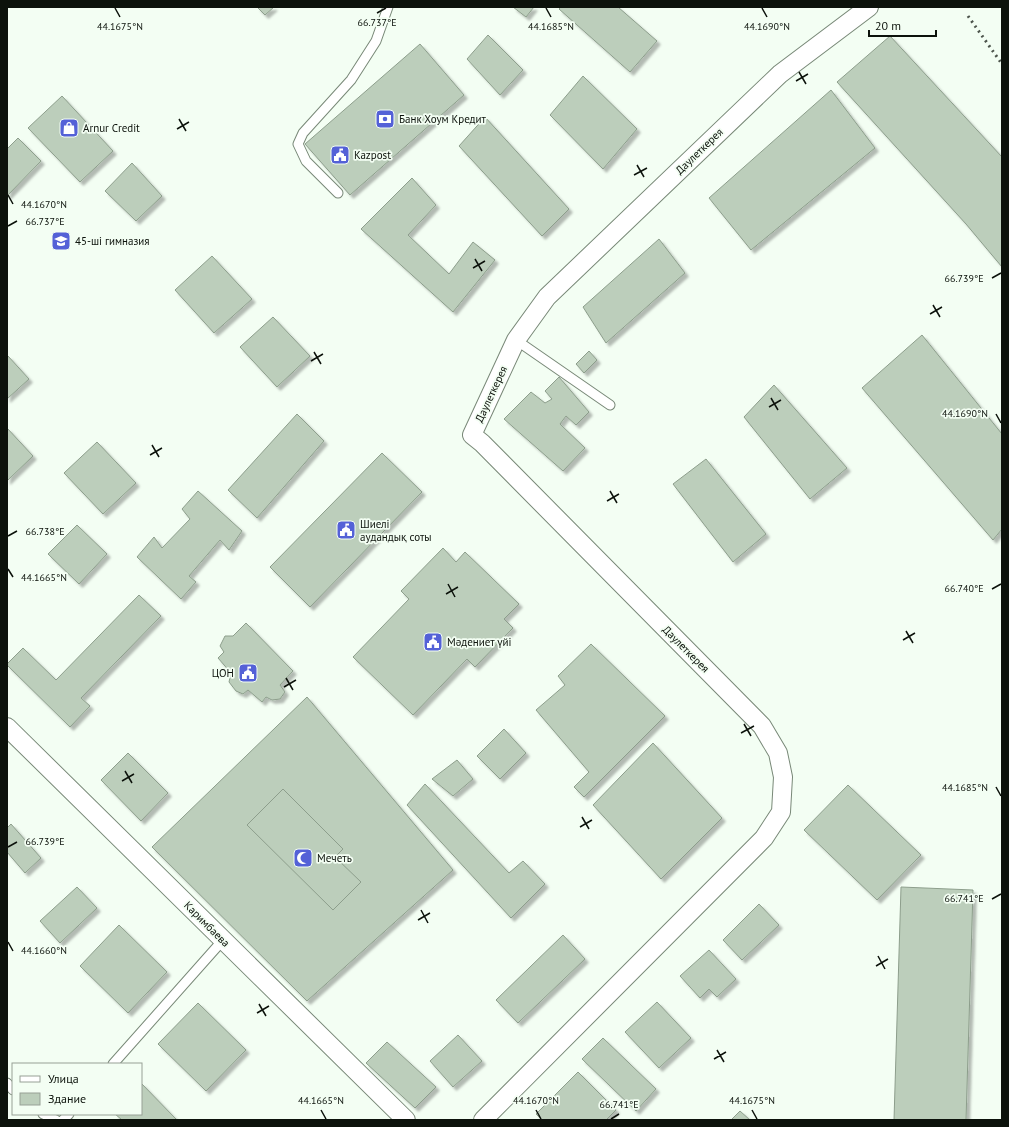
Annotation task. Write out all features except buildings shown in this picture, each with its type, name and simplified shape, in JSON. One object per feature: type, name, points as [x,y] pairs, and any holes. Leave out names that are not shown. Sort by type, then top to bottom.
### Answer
[{"type":"street","name":"Даулеткерея","points":[[483,1120],[764,838],[781,812],[783,777],[778,753],[762,726],[482,443],[472,435],[516,340],[547,297],[780,74],[869,7]]},
{"type":"street","name":"Каримбаева","points":[[7,727],[406,1120]]},
{"type":"lane","points":[[338,193],[306,161],[298,144],[303,133],[351,80],[376,41],[388,7]]},
{"type":"lane","points":[[516,340],[610,405]]},
{"type":"lane","points":[[114,1063],[223,940]]},
{"type":"lane","points":[[45,1115],[56,1120]]},
{"type":"railway","points":[[968,16],[1002,64]]},
{"type":"place","name":"Банк Хоум Кредит","points":[[385,119]]},
{"type":"place","name":"Arnur Credit","points":[[69,128]]},
{"type":"place","name":"Kazpost","points":[[340,155]]},
{"type":"place","name":"45-ші гимназия","points":[[61,241]]},
{"type":"place","name":"Шиелі аудандық соты","points":[[346,530]]},
{"type":"place","name":"Мәдениет үйі","points":[[433,642]]},
{"type":"place","name":"ЦОН","points":[[248,673]]},
{"type":"place","name":"Мечеть","points":[[303,858]]}]
